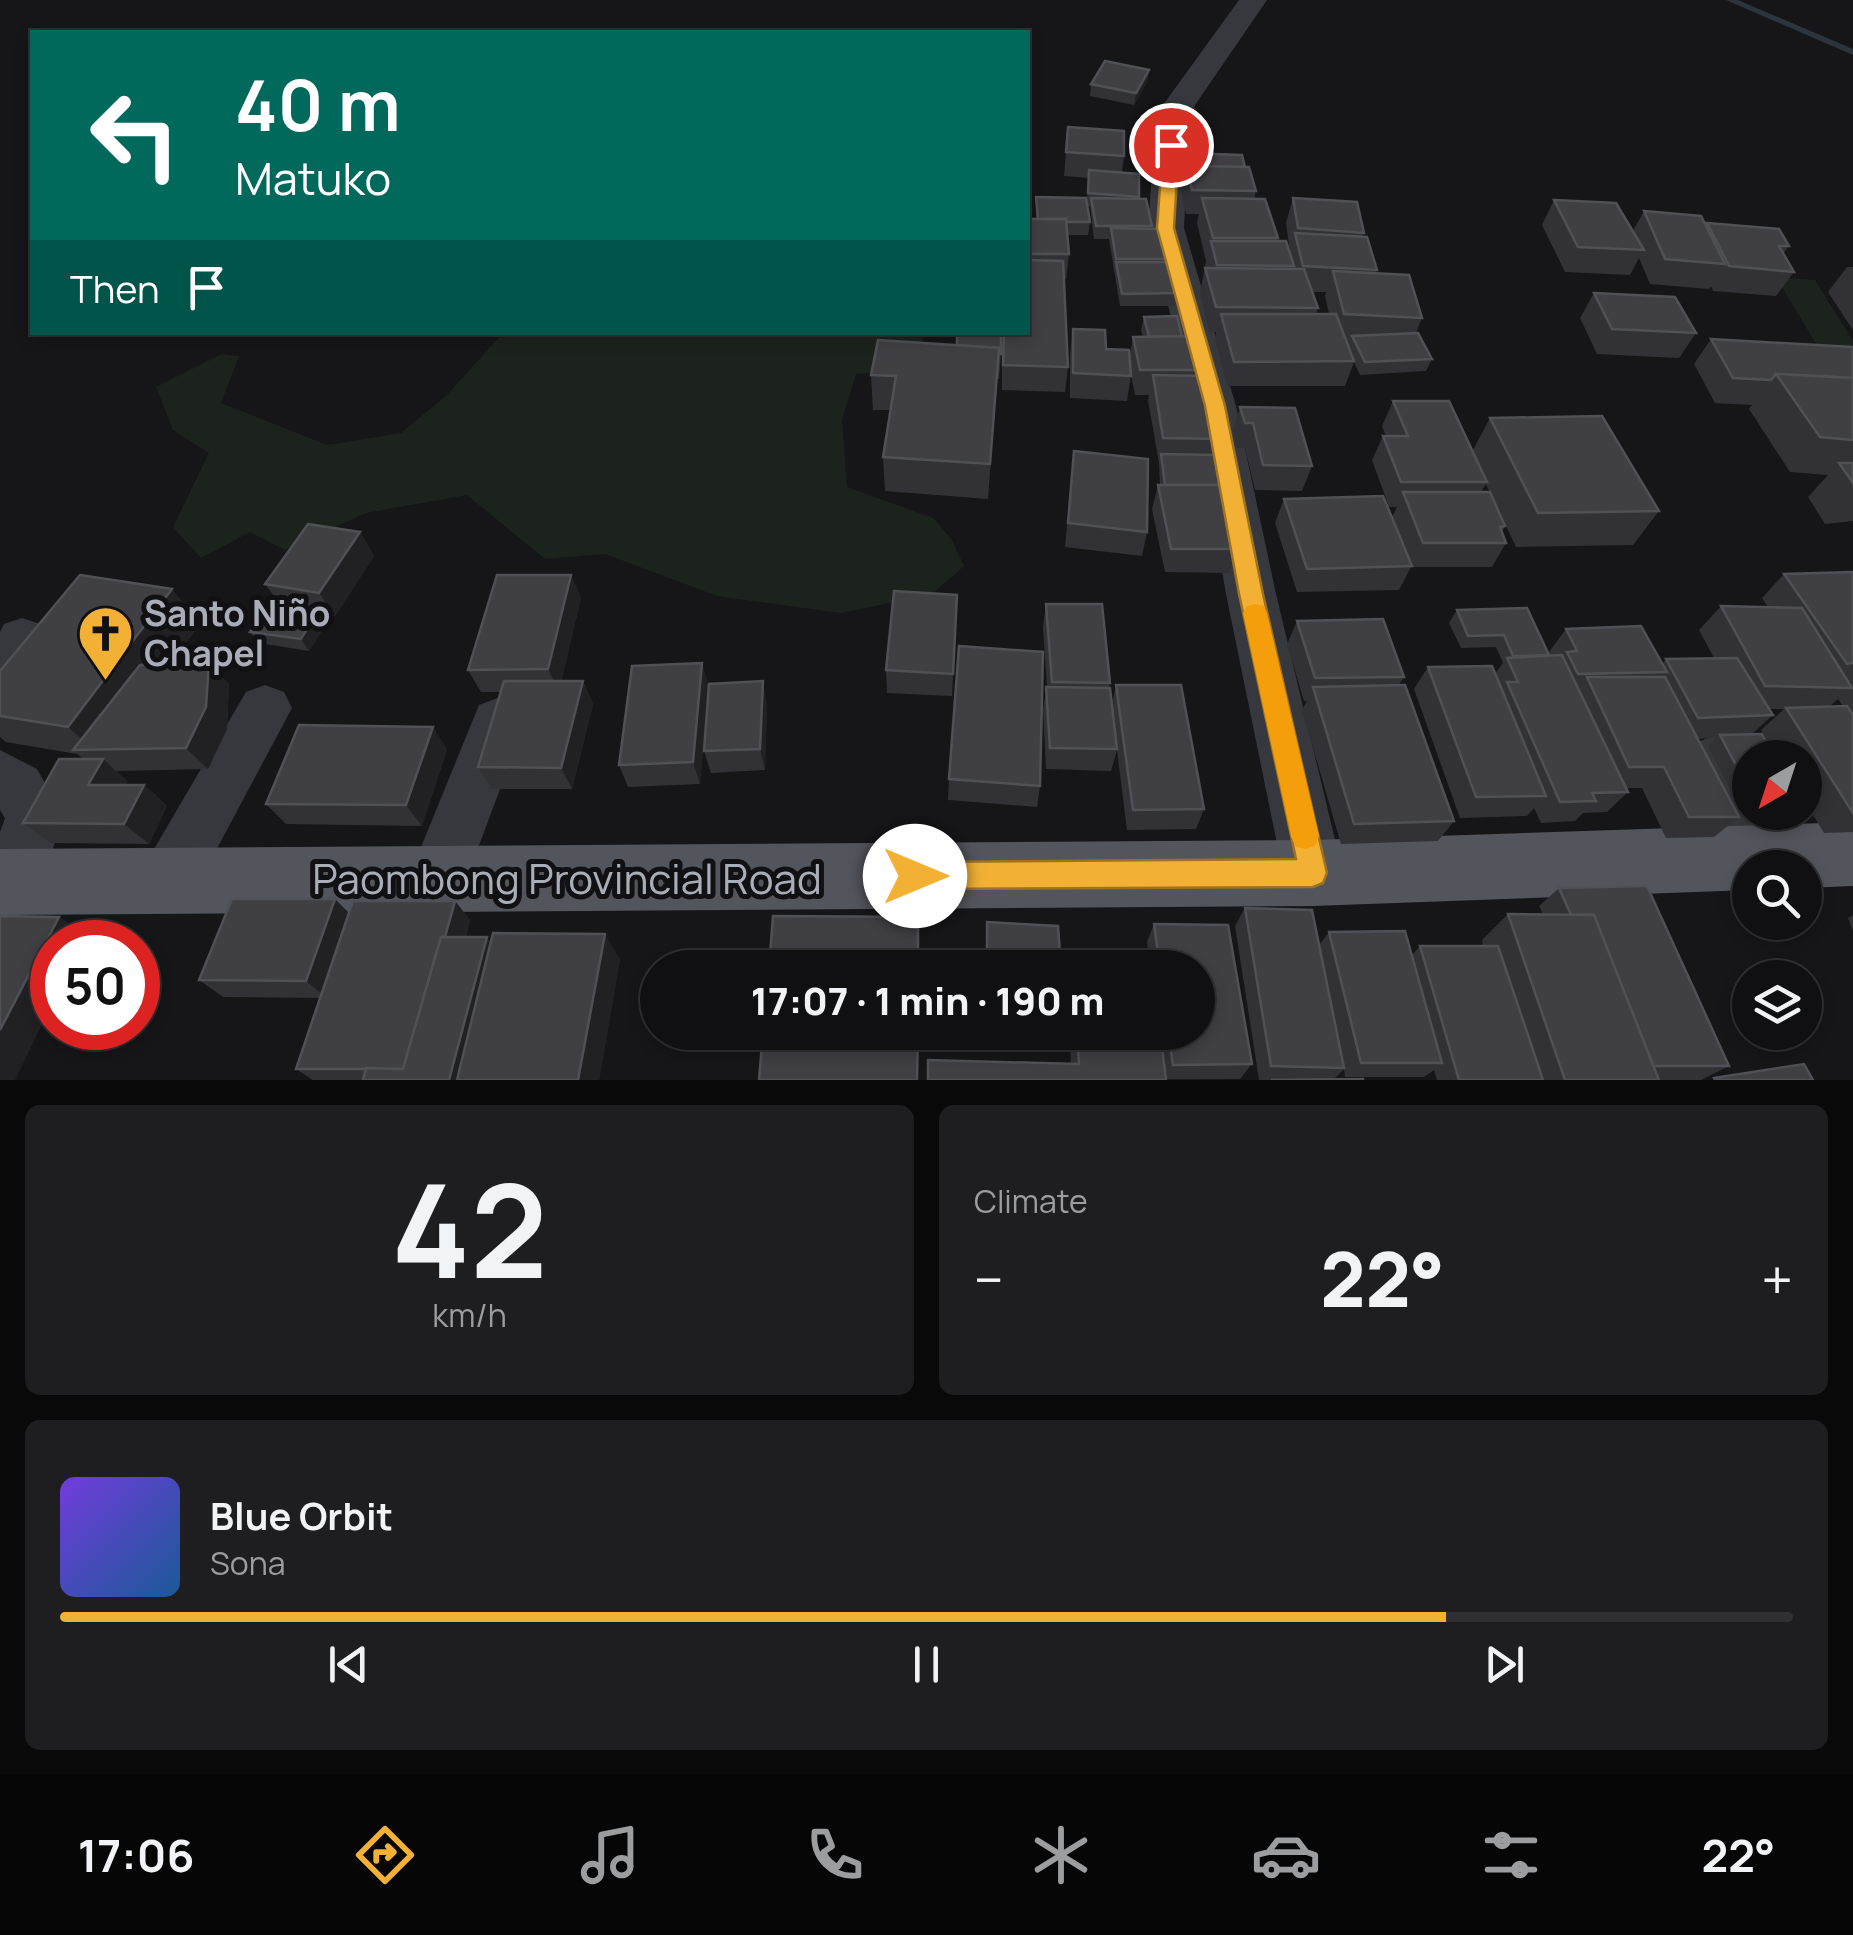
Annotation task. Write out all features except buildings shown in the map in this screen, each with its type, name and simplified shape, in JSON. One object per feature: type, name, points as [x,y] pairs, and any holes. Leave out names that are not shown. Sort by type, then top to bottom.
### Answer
[{"type":"main road","name":"Paombong Provincial Road","points":[[1822,855],[1853,854]]},
{"type":"main road","name":"Paombong Provincial Road","points":[[0,882],[1313,873],[1732,858]]},
{"type":"street","points":[[1254,0],[1179,105],[1171,145],[1166,228],[1215,406],[1251,594],[1313,873]]},
{"type":"street","points":[[0,695],[22,639]]},
{"type":"street","points":[[168,881],[266,708]]},
{"type":"street","points":[[438,879],[498,722]]},
{"type":"street","points":[[1713,762],[1748,850]]},
{"type":"street","points":[[0,775],[17,787],[34,816],[23,852],[0,870]]},
{"type":"shaded area","points":[[1776,277],[1815,280],[1853,341],[1853,384],[1827,362]]},
{"type":"shaded area","points":[[501,335],[917,335],[923,338],[917,370],[856,374],[842,420],[847,487],[933,518],[952,540],[964,566],[932,594],[841,613],[717,596],[605,554],[545,559],[467,495],[366,513],[285,550],[250,532],[201,558],[173,527],[209,453],[173,430],[156,387],[222,354],[239,356],[221,403],[327,445],[401,433],[446,396]]},
{"type":"waterway","points":[[1730,0],[1853,52]]},
{"type":"slow traffic","points":[[1255,613],[1305,836]]},
{"type":"place","name":"Santo Niño Chapel","points":[[105,682]]},
{"type":"route","points":[[915,876],[1313,873],[1251,594],[1215,406],[1166,228],[1171,145]]}]
